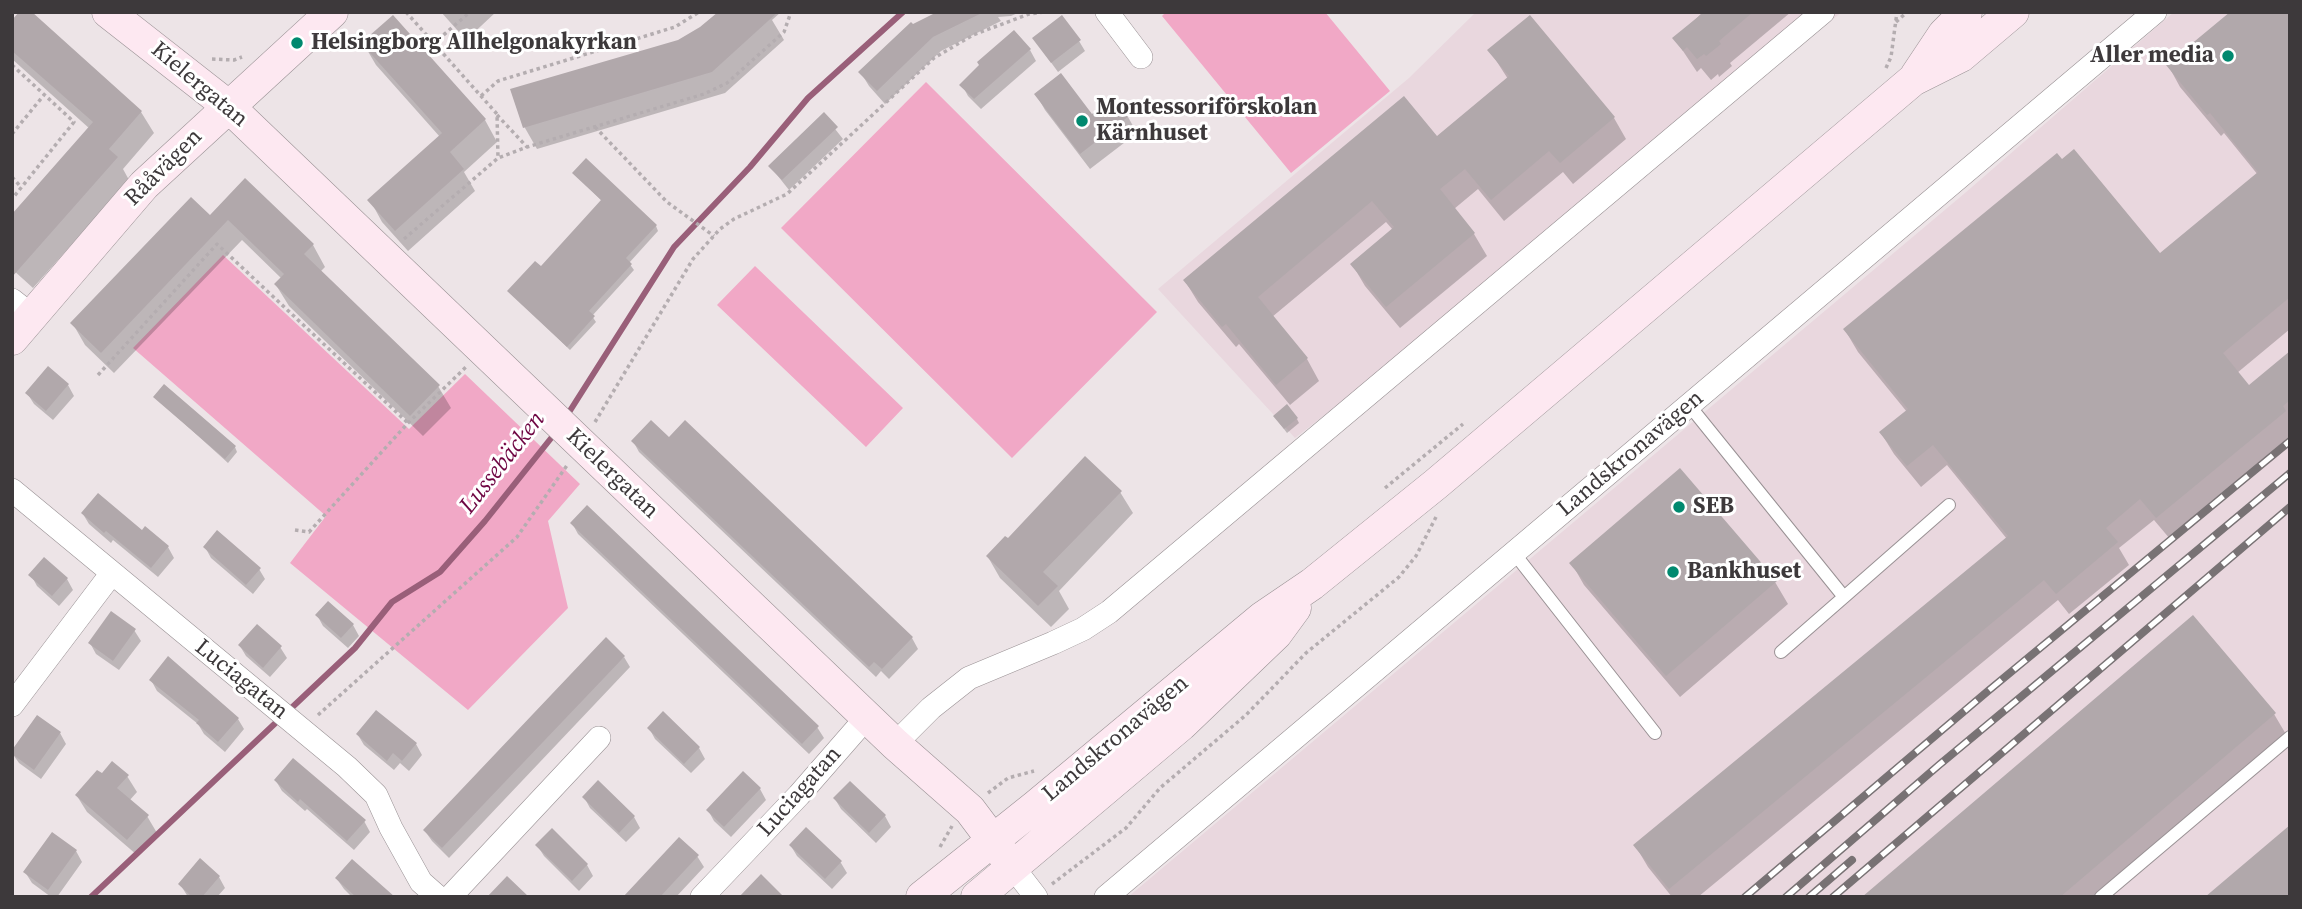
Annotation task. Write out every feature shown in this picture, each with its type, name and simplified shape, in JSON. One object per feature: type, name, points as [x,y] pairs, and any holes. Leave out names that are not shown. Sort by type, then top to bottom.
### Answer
[{"type":"main road","name":"Kielergatan","points":[[108,12],[228,106],[895,744],[970,810],[1012,866]]},
{"type":"main road","name":"Rååvägen","points":[[18,318],[144,186],[332,12]]},
{"type":"main road","name":"Landskronavägen","points":[[922,897],[1262,618],[1312,584],[1436,484],[1899,76],[1966,12]]},
{"type":"main road","name":"Landskronavägen","points":[[1899,76],[1961,56],[2013,12]]},
{"type":"main road","name":"Landskronavägen","points":[[977,897],[1181,725],[1276,634],[1312,584]]},
{"type":"street","points":[[1107,12],[1141,57]]},
{"type":"street","points":[[895,744],[931,708],[969,678],[1054,643],[1109,612],[1823,12]]},
{"type":"street","name":"Landskronavägen","points":[[1107,897],[2155,12]]},
{"type":"street","name":"Luciagatan","points":[[12,489],[346,766],[376,795],[421,882],[438,897]]},
{"type":"street","points":[[12,705],[112,573]]},
{"type":"street","name":"Luciagatan","points":[[702,897],[799,795],[867,717]]},
{"type":"street","points":[[450,897],[599,738]]},
{"type":"street","name":"Kielergatan","points":[[1012,866],[1041,893]]},
{"type":"lane","points":[[1689,405],[1844,597]]},
{"type":"lane","points":[[1781,652],[1949,505]]},
{"type":"lane","points":[[1514,553],[1655,733]]},
{"type":"lane","points":[[2101,897],[2290,737]]},
{"type":"path","points":[[406,12],[527,147]]},
{"type":"path","points":[[433,44],[470,12]]},
{"type":"path","points":[[481,96],[498,81],[675,27],[699,12]]},
{"type":"path","points":[[384,257],[498,158],[704,94],[727,83],[784,32],[791,12]]},
{"type":"path","points":[[299,727],[517,537],[566,430],[692,259],[714,236],[734,219],[787,194],[934,58],[973,34],[1044,12]]},
{"type":"path","points":[[1897,12],[1891,57],[1899,76]]},
{"type":"path","points":[[1896,22],[1907,12]]},
{"type":"path","points":[[203,57],[234,61],[242,57]]},
{"type":"path","points":[[12,65],[74,122],[12,199]]},
{"type":"path","points":[[12,134],[44,95]]},
{"type":"path","points":[[497,114],[498,158]]},
{"type":"path","points":[[594,127],[667,202],[714,236]]},
{"type":"path","points":[[12,177],[21,187]]},
{"type":"path","points":[[98,375],[217,244],[408,423]]},
{"type":"path","points":[[295,530],[309,532],[408,423],[483,351]]},
{"type":"path","points":[[1377,495],[1473,416]]},
{"type":"path","points":[[1041,893],[1126,828],[1160,788],[1246,715],[1306,653],[1399,576],[1416,556],[1435,521],[1438,505],[1436,484]]},
{"type":"path","points":[[937,854],[948,831],[970,810],[1008,778],[1035,771]]},
{"type":"shaded area","points":[[1166,12],[1325,12],[1390,91],[1291,173],[1162,16]]},
{"type":"shaded area","points":[[1476,12],[1842,12],[1295,438],[1158,289],[1409,78]]},
{"type":"shaded area","points":[[2174,12],[2290,12],[2290,897],[1128,897],[1965,193]]},
{"type":"shaded area","points":[[926,82],[1157,312],[1012,458],[781,228]]},
{"type":"shaded area","points":[[223,255],[409,429],[465,374],[580,484],[548,521],[568,608],[468,710],[290,563],[326,516],[133,348]]},
{"type":"shaded area","points":[[755,266],[903,408],[866,447],[717,305]]},
{"type":"building","points":[[19,12],[32,12],[142,111],[109,149],[118,157],[12,277],[12,214],[93,122],[12,51],[12,20]]},
{"type":"building","points":[[718,12],[778,12],[712,72],[523,128],[510,89],[678,40]]},
{"type":"building","points":[[937,12],[984,12],[933,37],[877,91],[858,72],[911,22],[913,24]]},
{"type":"building","points":[[1704,12],[1753,12],[1719,41],[1721,44],[1706,56],[1704,54],[1697,59],[1687,47],[1683,51],[1672,38]]},
{"type":"building","points":[[2230,12],[2290,12],[2290,297],[2223,353],[2249,385],[2290,351],[2290,400],[2283,406],[2286,411],[2156,518],[2140,499],[2106,528],[2118,542],[2056,594],[2044,580],[1669,889],[1633,845],[2008,536],[1933,445],[1907,466],[1879,432],[1908,409],[1843,329],[2057,153],[2062,159],[2074,149],[2160,253],[2258,172],[2166,65]]},
{"type":"building","points":[[393,15],[486,119],[450,152],[464,169],[395,231],[367,200],[442,133],[361,43]]},
{"type":"building","points":[[1062,15],[1081,40],[1051,63],[1032,38]]},
{"type":"building","points":[[1530,15],[1615,117],[1560,163],[1549,151],[1491,200],[1465,169],[1440,189],[1475,233],[1386,307],[1350,264],[1394,227],[1372,201],[1258,297],[1308,358],[1276,385],[1226,324],[1222,327],[1183,280],[1404,96],[1437,136],[1509,76],[1487,50]]},
{"type":"building","points":[[1014,30],[1031,49],[974,99],[959,85],[979,65],[977,62]]},
{"type":"building","points":[[1061,73],[1092,114],[1114,97],[1129,116],[1080,154],[1034,94]]},
{"type":"building","points":[[824,112],[838,127],[782,180],[768,166]]},
{"type":"building","points":[[586,158],[657,225],[626,258],[632,264],[589,311],[595,316],[567,347],[507,291],[535,261],[541,266],[601,200],[572,173]]},
{"type":"building","points":[[245,178],[314,244],[304,254],[440,385],[410,416],[274,284],[284,274],[228,220],[101,353],[70,323],[191,197],[210,215]]},
{"type":"building","points":[[48,366],[69,384],[46,411],[25,393]]},
{"type":"building","points":[[164,384],[236,446],[225,459],[153,397]]},
{"type":"building","points":[[1287,404],[1298,418],[1284,429],[1273,416]]},
{"type":"building","points":[[651,420],[669,437],[685,420],[913,637],[882,669],[874,662],[869,667],[631,441]]},
{"type":"building","points":[[1085,456],[1122,491],[1043,572],[1058,586],[1038,606],[986,556],[1005,536],[1008,538]]},
{"type":"building","name":"Bankhuset","points":[[1680,468],[1777,581],[1666,676],[1569,563]]},
{"type":"building","points":[[98,493],[142,530],[145,526],[169,546],[151,568],[81,513]]},
{"type":"building","points":[[587,505],[819,726],[802,744],[570,523]]},
{"type":"building","points":[[217,530],[261,568],[246,585],[203,547]]},
{"type":"building","points":[[44,557],[68,578],[52,596],[28,575]]},
{"type":"building","points":[[328,601],[354,624],[341,638],[315,615]]},
{"type":"building","points":[[111,611],[136,629],[113,661],[88,643]]},
{"type":"building","points":[[2193,615],[2276,713],[2060,897],[1862,897]]},
{"type":"building","points":[[257,624],[282,646],[263,668],[238,645]]},
{"type":"building","points":[[606,637],[625,656],[442,848],[423,830]]},
{"type":"building","points":[[168,656],[239,718],[218,742],[196,723],[199,720],[149,680]]},
{"type":"building","points":[[376,710],[417,743],[402,761],[393,753],[387,761],[356,734]]},
{"type":"building","points":[[663,711],[700,747],[684,764],[647,728]]},
{"type":"building","points":[[37,715],[61,732],[34,770],[12,754],[12,750]]},
{"type":"building","points":[[293,758],[366,820],[347,841],[274,780]]},
{"type":"building","points":[[112,761],[129,775],[117,788],[149,815],[127,840],[75,795],[97,770],[102,773]]},
{"type":"building","points":[[743,771],[761,788],[724,827],[706,810]]},
{"type":"building","points":[[598,780],[635,816],[619,833],[582,797]]},
{"type":"building","points":[[850,781],[886,815],[869,833],[833,798]]},
{"type":"building","points":[[2290,825],[2290,897],[2205,897]]},
{"type":"building","points":[[806,827],[842,861],[825,879],[789,845]]},
{"type":"building","points":[[552,828],[588,864],[572,881],[535,845]]},
{"type":"building","points":[[52,832],[77,850],[48,890],[23,872]]},
{"type":"building","points":[[679,837],[699,855],[660,897],[623,897]]},
{"type":"building","points":[[200,858],[220,876],[202,897],[192,897],[178,884]]},
{"type":"building","points":[[352,859],[395,897],[356,897],[335,878]]},
{"type":"building","points":[[761,874],[784,897],[739,897]]},
{"type":"building","points":[[507,876],[529,897],[487,897]]},
{"type":"waterway","name":"Lussebäcken","points":[[566,417],[674,247],[750,167],[808,98],[903,12]]},
{"type":"waterway","name":"Lussebäcken","points":[[91,897],[355,648],[392,602],[440,572],[485,521],[556,432]]},
{"type":"railway","points":[[1745,897],[2290,441]]},
{"type":"railway","points":[[1786,897],[1939,765],[2290,473]]},
{"type":"railway","points":[[1833,897],[2290,507]]},
{"type":"railway","points":[[1809,897],[1852,860]]},
{"type":"place","name":"Helsingborg Allhelgonakyrkan","points":[[297,43]]},
{"type":"place","name":"Aller media","points":[[2228,56]]},
{"type":"place","name":"Montessoriförskolan Kärnhuset","points":[[1082,121]]},
{"type":"place","name":"SEB","points":[[1679,507]]},
{"type":"place","name":"Bankhuset","points":[[1673,572]]}]
